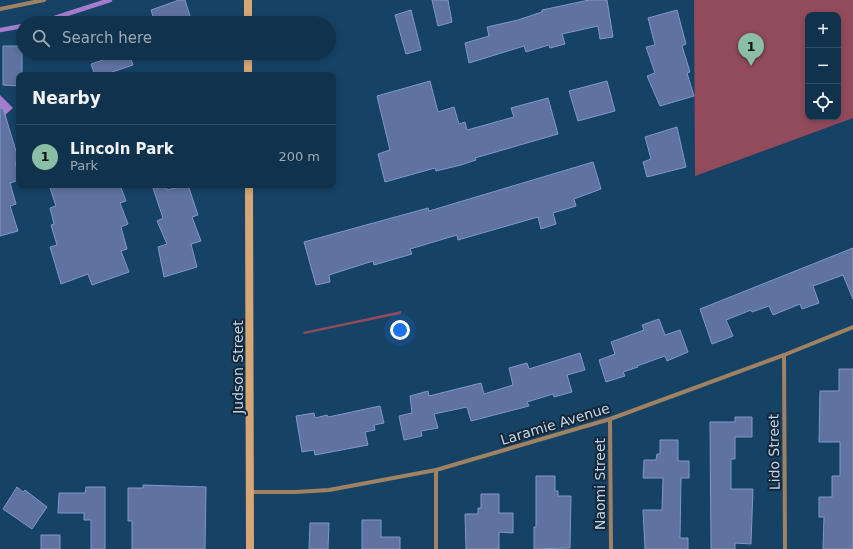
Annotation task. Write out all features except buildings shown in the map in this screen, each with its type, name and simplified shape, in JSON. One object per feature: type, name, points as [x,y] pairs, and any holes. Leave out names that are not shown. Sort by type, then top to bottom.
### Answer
[{"type":"main road","points":[[248,0],[248,16]]},
{"type":"main road","points":[[248,60],[248,72]]},
{"type":"main road","name":"Judson Street","points":[[249,188],[250,549]]},
{"type":"street","points":[[0,9],[44,0]]},
{"type":"street","name":"Laramie Avenue","points":[[251,492],[329,490],[436,470],[610,419],[784,355],[853,327]]},
{"type":"street","name":"Lido Street","points":[[784,355],[786,549]]},
{"type":"street","name":"Naomi Street","points":[[610,419],[611,549]]},
{"type":"street","points":[[436,470],[436,549]]},
{"type":"shaded area","points":[[694,0],[853,0],[853,118],[695,176]]},
{"type":"shaded area","points":[[0,95],[13,108],[3,117],[0,113]]},
{"type":"shaded area","points":[[401,311],[401,314],[304,334],[303,332]]},
{"type":"waterway","points":[[61,16],[110,0]]},
{"type":"waterway","points":[[0,30],[16,27]]},
{"type":"place","name":"Lincoln Park","points":[[751,66]]}]
